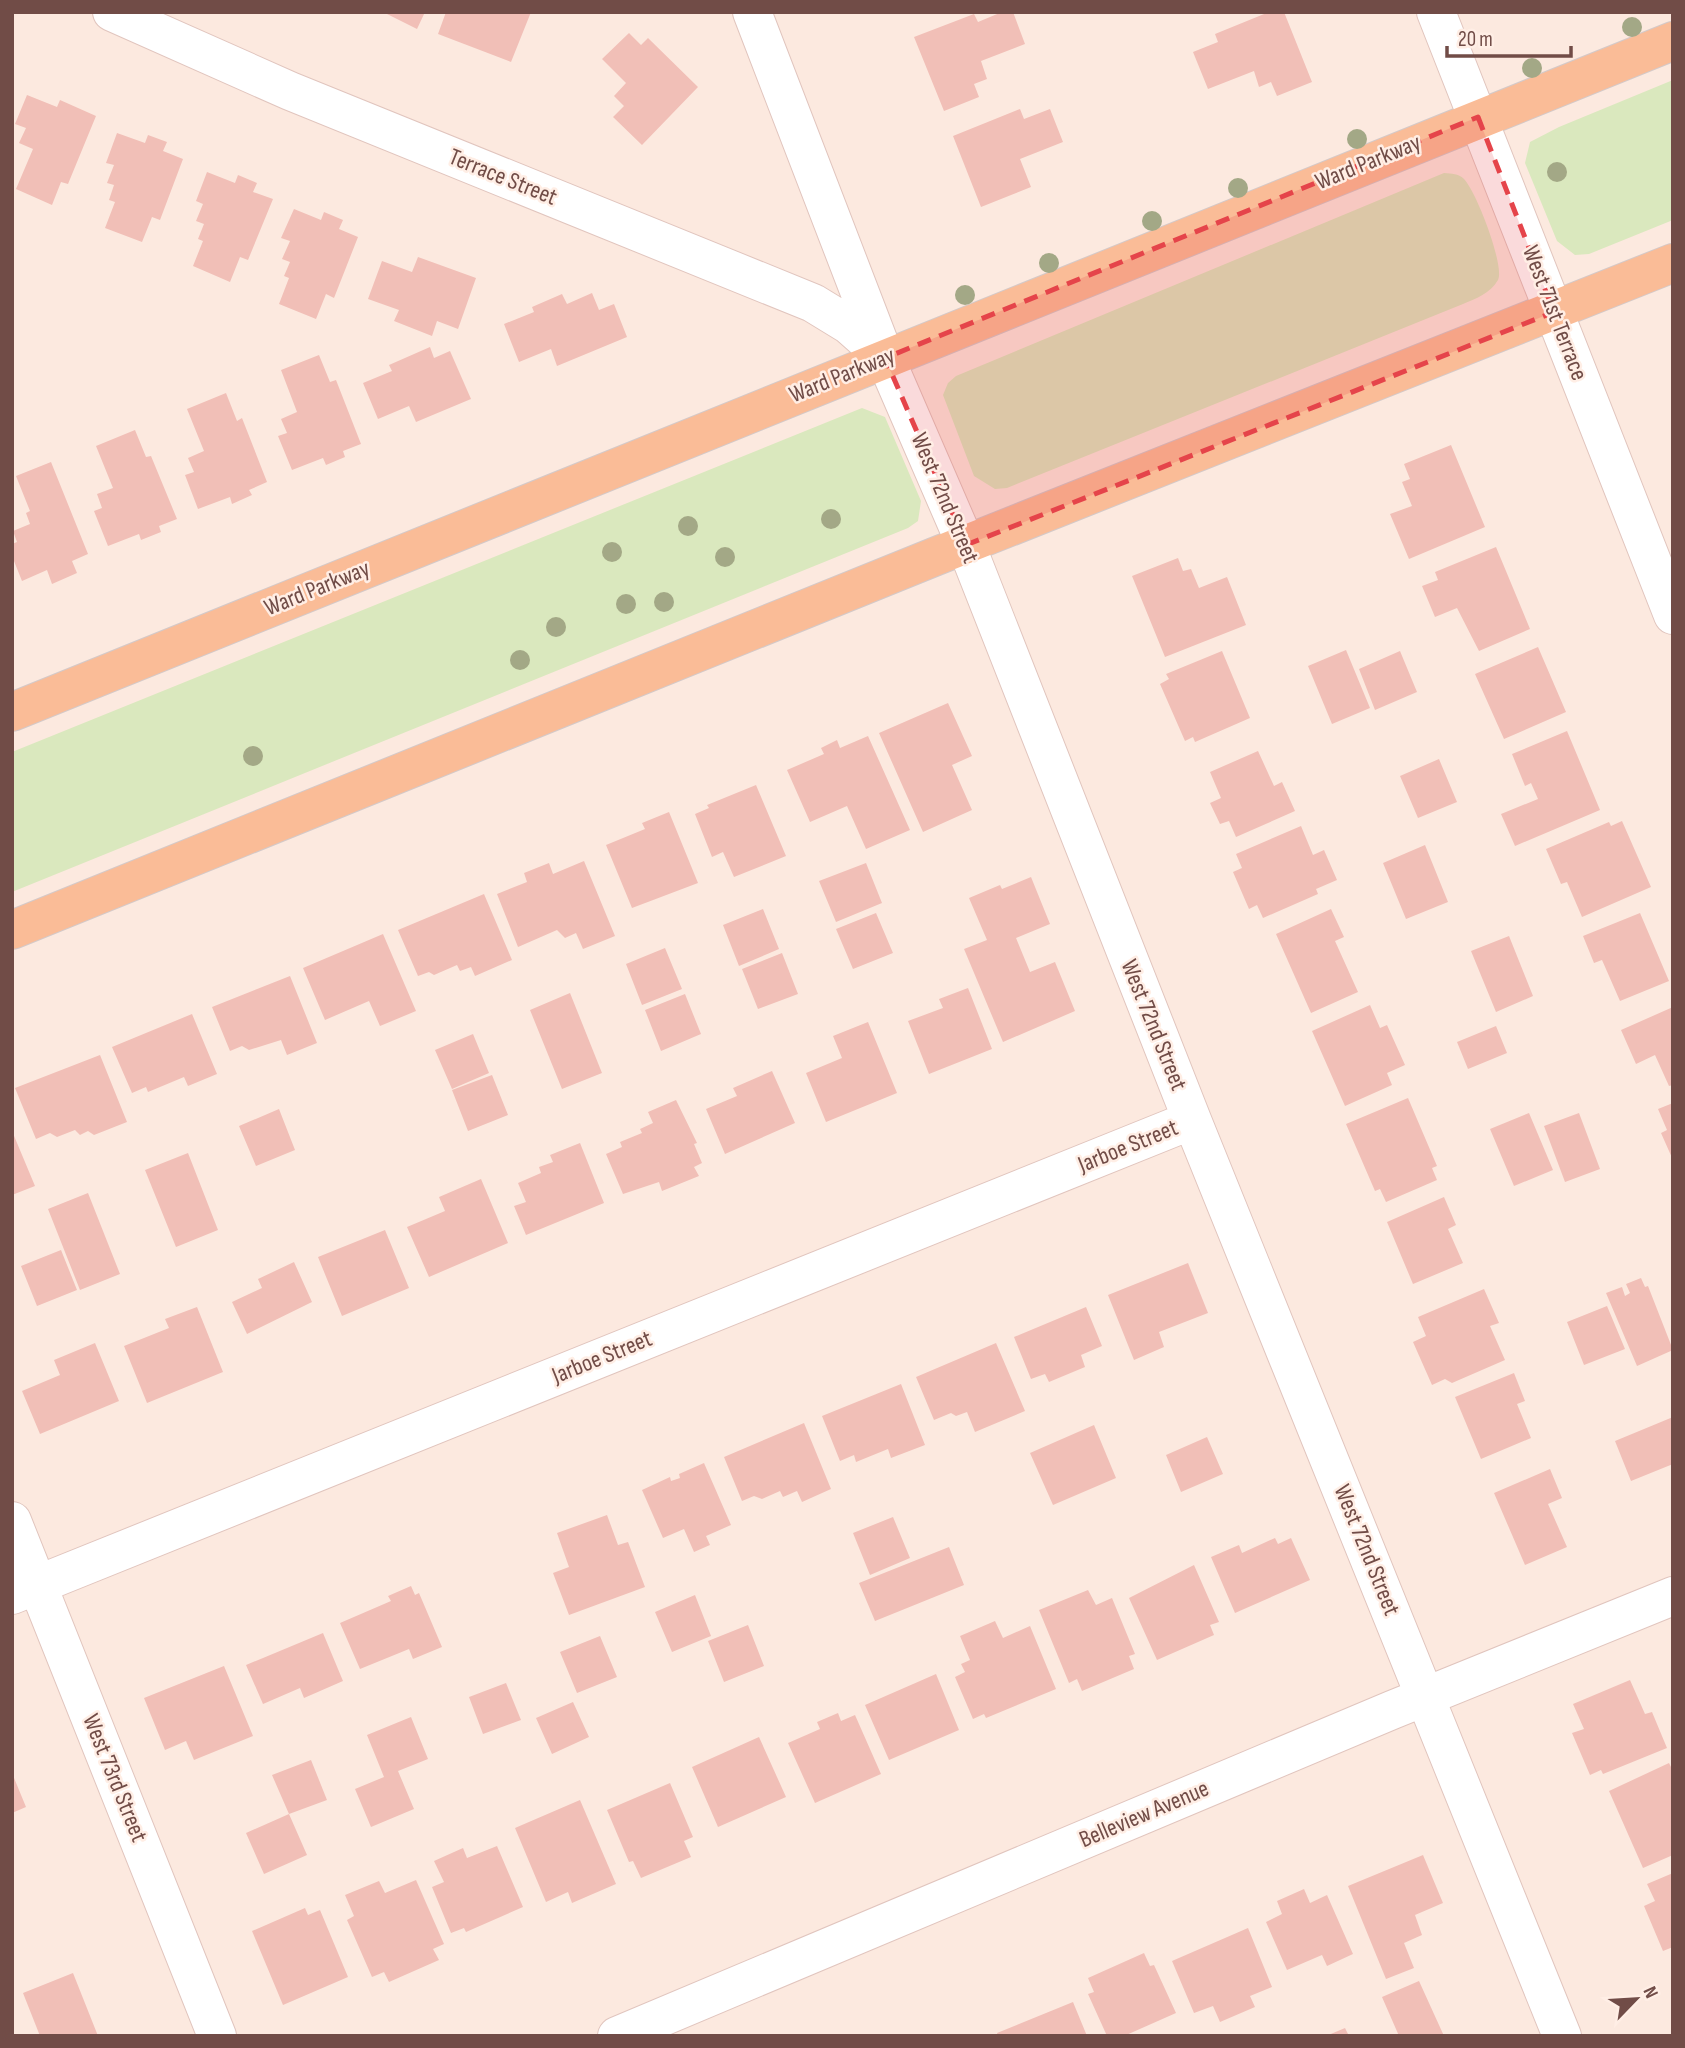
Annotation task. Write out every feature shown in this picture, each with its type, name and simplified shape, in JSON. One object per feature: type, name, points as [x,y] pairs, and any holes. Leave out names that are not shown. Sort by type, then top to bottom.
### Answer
[{"type":"main road","name":"Ward Parkway","points":[[12,712],[1478,117],[1673,41]]},
{"type":"main road","points":[[12,930],[1673,263]]},
{"type":"street","name":"Terrace Street","points":[[112,12],[290,91],[813,303],[849,325],[885,358]]},
{"type":"street","points":[[155,12],[208,54]]},
{"type":"street","name":"West 72nd Street","points":[[752,12],[885,358],[966,545],[1192,1120],[1427,1696],[1562,2036]]},
{"type":"street","name":"West 71st Terrace","points":[[1436,12],[1673,615]]},
{"type":"street","name":"Jarboe Street","points":[[25,1590],[1192,1120]]},
{"type":"street","name":"West 73rd Street","points":[[12,1521],[25,1590],[217,2036]]},
{"type":"street","name":"Belleview Avenue","points":[[617,2036],[1427,1696],[1673,1596]]},
{"type":"highlighted area","points":[[1478,117],[1554,312],[966,545],[885,358]]},
{"type":"green space","points":[[1673,80],[1673,220],[1589,254],[1575,255],[1557,241],[1525,163],[1530,142],[1559,127]]},
{"type":"green space","points":[[1444,173],[1459,176],[1469,186],[1493,245],[1499,272],[1498,280],[1482,295],[1007,488],[995,489],[974,476],[943,395],[948,383],[956,376]]},
{"type":"green space","points":[[862,408],[885,417],[921,501],[918,521],[908,528],[12,892],[12,752]]},
{"type":"building","points":[[383,12],[425,12],[417,29]]},
{"type":"building","points":[[446,12],[531,12],[511,62],[438,34]]},
{"type":"building","points":[[1002,12],[1013,12],[1025,44],[981,61],[987,79],[974,84],[979,97],[944,111],[914,37],[974,14],[978,22]]},
{"type":"building","points":[[1269,12],[1284,12],[1312,82],[1277,96],[1271,82],[1259,87],[1254,71],[1208,89],[1193,52],[1218,42],[1215,34]]},
{"type":"building","points":[[629,33],[641,45],[648,38],[698,87],[642,145],[613,117],[624,106],[614,96],[626,83],[602,59]]},
{"type":"building","points":[[27,95],[57,107],[60,100],[96,116],[68,184],[61,182],[52,205],[16,189],[33,149],[19,143],[26,128],[15,124]]},
{"type":"building","points":[[1020,109],[1024,119],[1050,109],[1063,142],[1020,159],[1031,187],[981,207],[953,136]]},
{"type":"building","points":[[117,133],[145,143],[148,135],[167,142],[163,151],[183,159],[160,220],[152,217],[142,242],[105,228],[115,202],[109,200],[114,185],[107,183],[114,165],[106,163]]},
{"type":"building","points":[[207,172],[235,183],[238,175],[257,183],[253,192],[273,199],[248,260],[240,257],[230,282],[193,266],[203,241],[198,239],[204,224],[196,221],[203,204],[196,201]]},
{"type":"building","points":[[294,209],[321,220],[324,212],[343,220],[339,229],[358,237],[334,298],[326,294],[316,319],[279,304],[289,278],[284,276],[290,262],[282,259],[290,241],[281,238]]},
{"type":"building","points":[[418,257],[476,278],[458,329],[437,321],[432,336],[394,321],[399,310],[368,299],[382,261],[412,272]]},
{"type":"building","points":[[592,293],[599,310],[614,304],[627,337],[557,366],[551,349],[519,362],[504,324],[534,312],[532,307],[562,294],[567,304]]},
{"type":"building","points":[[430,347],[434,358],[450,351],[471,399],[416,422],[409,406],[378,419],[363,383],[392,371],[389,365]]},
{"type":"building","points":[[319,355],[330,382],[336,380],[361,444],[343,451],[345,457],[326,465],[323,458],[292,470],[278,436],[287,433],[281,419],[297,412],[281,370]]},
{"type":"building","points":[[226,393],[237,421],[242,418],[267,482],[249,490],[252,495],[232,504],[230,497],[198,509],[185,475],[194,472],[188,458],[204,451],[187,409]]},
{"type":"building","points":[[135,430],[146,457],[151,456],[177,519],[159,526],[161,532],[141,540],[139,534],[108,546],[94,511],[102,508],[97,494],[113,488],[96,446]]},
{"type":"building","points":[[1451,445],[1485,527],[1409,559],[1390,514],[1412,506],[1402,482],[1410,479],[1404,464]]},
{"type":"building","points":[[51,462],[88,554],[72,561],[77,573],[52,584],[47,570],[22,581],[12,556],[12,544],[17,542],[13,531],[30,524],[26,513],[30,511],[16,476]]},
{"type":"building","points":[[1496,547],[1530,629],[1479,651],[1457,608],[1435,617],[1422,586],[1438,580],[1435,572]]},
{"type":"building","points":[[1178,558],[1183,571],[1191,569],[1199,588],[1227,577],[1246,625],[1165,657],[1132,576]]},
{"type":"building","points":[[1538,647],[1566,712],[1504,739],[1475,674]]},
{"type":"building","points":[[1346,650],[1370,708],[1332,724],[1308,666]]},
{"type":"building","points":[[1222,651],[1250,718],[1195,742],[1193,737],[1185,741],[1160,684],[1169,679],[1166,674]]},
{"type":"building","points":[[1400,651],[1417,692],[1375,710],[1359,669]]},
{"type":"building","points":[[948,703],[972,756],[952,765],[972,810],[923,832],[879,733]]},
{"type":"building","points":[[1567,731],[1600,810],[1515,846],[1501,814],[1538,799],[1531,783],[1525,786],[1512,754]]},
{"type":"building","points":[[868,736],[910,830],[866,849],[847,806],[810,822],[787,770],[824,754],[821,748],[837,740],[840,748]]},
{"type":"building","points":[[1258,751],[1274,786],[1282,782],[1295,811],[1236,837],[1229,821],[1220,824],[1210,803],[1221,798],[1210,772]]},
{"type":"building","points":[[1439,759],[1457,802],[1418,818],[1400,776]]},
{"type":"building","points":[[756,785],[786,856],[734,877],[723,852],[712,857],[695,814],[709,808],[707,805]]},
{"type":"building","points":[[669,812],[698,883],[632,908],[606,845],[645,829],[642,823]]},
{"type":"building","points":[[1622,821],[1651,887],[1582,917],[1567,882],[1561,884],[1546,849],[1609,822],[1611,826]]},
{"type":"building","points":[[1301,826],[1313,855],[1324,850],[1337,880],[1316,889],[1318,894],[1263,918],[1257,905],[1249,909],[1233,872],[1242,868],[1236,854]]},
{"type":"building","points":[[1425,845],[1448,902],[1406,919],[1383,863]]},
{"type":"building","points":[[584,861],[615,936],[583,949],[576,933],[565,938],[557,930],[518,947],[497,894],[527,882],[524,873],[549,863],[553,874]]},
{"type":"building","points":[[866,863],[882,903],[836,922],[819,881]]},
{"type":"building","points":[[1031,877],[1050,924],[1016,938],[1030,972],[1055,962],[1075,1011],[1003,1042],[964,949],[987,940],[969,898],[1000,885],[1002,889]]},
{"type":"building","points":[[484,894],[512,960],[475,976],[471,967],[460,971],[457,965],[434,975],[429,972],[418,976],[398,930]]},
{"type":"building","points":[[763,909],[779,949],[739,966],[723,925]]},
{"type":"building","points":[[1331,909],[1344,937],[1335,941],[1358,992],[1311,1013],[1276,934]]},
{"type":"building","points":[[876,913],[893,953],[853,969],[836,929]]},
{"type":"building","points":[[1640,913],[1669,981],[1620,1001],[1602,960],[1594,963],[1583,936]]},
{"type":"building","points":[[383,934],[416,1011],[380,1026],[369,1001],[325,1020],[303,968]]},
{"type":"building","points":[[1509,936],[1533,996],[1496,1012],[1471,951]]},
{"type":"building","points":[[665,948],[682,989],[642,1005],[626,964]]},
{"type":"building","points":[[782,953],[798,994],[758,1009],[742,969]]},
{"type":"building","points":[[290,976],[317,1043],[287,1055],[281,1040],[249,1050],[242,1046],[230,1051],[212,1007]]},
{"type":"building","points":[[968,988],[992,1049],[929,1074],[908,1021],[943,1008],[939,999]]},
{"type":"building","points":[[570,993],[602,1073],[562,1089],[530,1010]]},
{"type":"building","points":[[685,994],[701,1034],[661,1051],[645,1010]]},
{"type":"building","points":[[1370,1005],[1380,1028],[1387,1025],[1405,1065],[1387,1073],[1392,1085],[1345,1106],[1312,1031]]},
{"type":"building","points":[[1673,1007],[1673,1085],[1669,1086],[1655,1055],[1636,1064],[1621,1030]]},
{"type":"building","points":[[192,1014],[217,1074],[188,1086],[184,1077],[148,1092],[146,1087],[132,1093],[112,1047]]},
{"type":"building","points":[[868,1022],[897,1093],[826,1122],[806,1073],[842,1058],[833,1036]]},
{"type":"building","points":[[1496,1026],[1507,1053],[1468,1069],[1457,1042]]},
{"type":"building","points":[[473,1034],[489,1073],[452,1089],[435,1050]]},
{"type":"building","points":[[100,1055],[127,1122],[94,1135],[88,1131],[80,1135],[75,1130],[57,1137],[50,1133],[36,1139],[15,1088]]},
{"type":"building","points":[[772,1071],[795,1123],[725,1154],[706,1109],[737,1096],[733,1088]]},
{"type":"building","points":[[492,1075],[508,1115],[468,1131],[452,1090]]},
{"type":"building","points":[[1408,1098],[1437,1166],[1432,1168],[1437,1180],[1386,1202],[1380,1189],[1375,1191],[1346,1124]]},
{"type":"building","points":[[676,1100],[697,1143],[694,1144],[702,1163],[694,1167],[699,1176],[662,1191],[659,1182],[623,1194],[606,1154],[622,1147],[620,1142],[642,1133],[640,1129],[653,1123],[648,1112]]},
{"type":"building","points":[[1673,1103],[1673,1160],[1661,1133],[1667,1130],[1658,1109]]},
{"type":"building","points":[[279,1109],[295,1150],[256,1166],[239,1126]]},
{"type":"building","points":[[1529,1113],[1553,1170],[1514,1186],[1490,1129]]},
{"type":"building","points":[[1579,1113],[1600,1169],[1565,1182],[1544,1126]]},
{"type":"building","points":[[12,1131],[35,1186],[12,1195]]},
{"type":"building","points":[[580,1143],[604,1203],[526,1235],[514,1206],[526,1202],[518,1183],[541,1173],[539,1167],[553,1162],[550,1155]]},
{"type":"building","points":[[188,1153],[218,1230],[176,1247],[145,1170]]},
{"type":"building","points":[[481,1179],[508,1243],[429,1277],[407,1227],[445,1211],[439,1197]]},
{"type":"building","points":[[88,1193],[120,1274],[80,1290],[48,1209]]},
{"type":"building","points":[[1444,1197],[1456,1225],[1448,1229],[1463,1263],[1413,1284],[1387,1222]]},
{"type":"building","points":[[385,1230],[409,1288],[342,1316],[318,1257]]},
{"type":"building","points":[[61,1250],[77,1290],[37,1306],[21,1266]]},
{"type":"building","points":[[294,1262],[312,1302],[247,1334],[232,1302],[262,1288],[258,1279]]},
{"type":"building","points":[[1188,1263],[1208,1313],[1159,1332],[1164,1347],[1134,1360],[1108,1295]]},
{"type":"building","points":[[1641,1278],[1645,1287],[1648,1286],[1673,1350],[1637,1366],[1606,1293],[1622,1287],[1625,1296],[1630,1293],[1626,1284]]},
{"type":"building","points":[[1484,1289],[1499,1323],[1490,1326],[1505,1360],[1452,1383],[1445,1379],[1432,1385],[1413,1342],[1426,1336],[1418,1317]]},
{"type":"building","points":[[1607,1306],[1625,1349],[1584,1365],[1567,1322]]},
{"type":"building","points":[[197,1307],[223,1372],[147,1403],[124,1346],[169,1328],[165,1319]]},
{"type":"building","points":[[1086,1307],[1102,1346],[1081,1355],[1085,1367],[1049,1382],[1045,1374],[1031,1379],[1014,1337]]},
{"type":"building","points":[[95,1343],[119,1401],[40,1434],[22,1391],[60,1375],[54,1360]]},
{"type":"building","points":[[996,1343],[1025,1411],[975,1432],[967,1412],[956,1416],[951,1413],[934,1420],[916,1377]]},
{"type":"building","points":[[1514,1373],[1525,1401],[1517,1404],[1531,1438],[1481,1459],[1455,1397]]},
{"type":"building","points":[[901,1384],[925,1445],[891,1458],[888,1449],[856,1462],[854,1455],[840,1461],[822,1416]]},
{"type":"building","points":[[1673,1417],[1673,1464],[1631,1481],[1615,1441]]},
{"type":"building","points":[[804,1423],[831,1489],[802,1502],[797,1491],[783,1497],[780,1491],[762,1499],[754,1496],[742,1501],[724,1457]]},
{"type":"building","points":[[1094,1425],[1116,1478],[1053,1505],[1030,1453]]},
{"type":"building","points":[[1207,1437],[1223,1474],[1181,1492],[1166,1455]]},
{"type":"building","points":[[704,1463],[731,1525],[706,1536],[710,1545],[694,1552],[684,1529],[663,1538],[642,1490],[670,1477],[671,1481],[680,1478],[679,1474]]},
{"type":"building","points":[[1550,1469],[1562,1498],[1548,1504],[1567,1547],[1525,1565],[1494,1493]]},
{"type":"building","points":[[607,1515],[618,1545],[628,1542],[645,1587],[569,1615],[553,1573],[569,1567],[557,1533]]},
{"type":"building","points":[[893,1517],[910,1558],[870,1575],[853,1533]]},
{"type":"building","points":[[1275,1538],[1278,1544],[1291,1538],[1310,1580],[1235,1613],[1211,1557],[1239,1545],[1242,1553]]},
{"type":"building","points":[[949,1547],[964,1585],[875,1621],[859,1583]]},
{"type":"building","points":[[1194,1565],[1219,1622],[1210,1625],[1214,1635],[1157,1660],[1129,1598]]},
{"type":"building","points":[[411,1586],[415,1595],[419,1593],[442,1647],[413,1659],[409,1649],[360,1669],[340,1623],[391,1601],[388,1596]]},
{"type":"building","points":[[1088,1590],[1096,1605],[1112,1598],[1135,1654],[1129,1656],[1134,1669],[1082,1691],[1077,1679],[1069,1683],[1039,1610]]},
{"type":"building","points":[[695,1595],[711,1636],[672,1652],[655,1612]]},
{"type":"building","points":[[995,1621],[1003,1638],[1030,1626],[1056,1689],[986,1718],[984,1714],[973,1719],[955,1677],[965,1672],[961,1664],[970,1660],[960,1636]]},
{"type":"building","points":[[748,1625],[764,1666],[724,1682],[708,1641]]},
{"type":"building","points":[[323,1633],[343,1681],[304,1698],[300,1688],[263,1704],[246,1665]]},
{"type":"building","points":[[600,1636],[617,1677],[577,1693],[560,1652]]},
{"type":"building","points":[[224,1666],[253,1736],[194,1760],[186,1741],[165,1750],[144,1698]]},
{"type":"building","points":[[936,1674],[959,1730],[889,1760],[865,1705]]},
{"type":"building","points":[[1630,1680],[1645,1714],[1652,1712],[1667,1748],[1603,1774],[1601,1770],[1590,1775],[1572,1733],[1584,1729],[1573,1704]]},
{"type":"building","points":[[506,1683],[521,1720],[483,1734],[469,1697]]},
{"type":"building","points":[[573,1702],[589,1737],[552,1754],[536,1718]]},
{"type":"building","points":[[838,1713],[841,1721],[855,1715],[881,1774],[815,1803],[788,1743],[820,1729],[817,1722]]},
{"type":"building","points":[[411,1717],[428,1759],[398,1771],[414,1809],[371,1827],[355,1789],[384,1777],[367,1735]]},
{"type":"building","points":[[759,1737],[786,1797],[718,1827],[692,1767]]},
{"type":"building","points":[[311,1760],[327,1800],[289,1814],[272,1775]]},
{"type":"building","points":[[1669,1763],[1673,1771],[1673,1855],[1643,1868],[1609,1791]]},
{"type":"building","points":[[12,1773],[26,1807],[12,1813]]},
{"type":"building","points":[[670,1783],[693,1837],[684,1841],[691,1857],[641,1878],[633,1861],[629,1862],[607,1810]]},
{"type":"building","points":[[580,1800],[616,1884],[572,1903],[568,1892],[546,1902],[515,1828]]},
{"type":"building","points":[[289,1814],[307,1855],[264,1874],[246,1833]]},
{"type":"building","points":[[497,1846],[523,1907],[466,1932],[464,1928],[451,1933],[432,1887],[444,1882],[434,1861],[463,1848],[467,1858]]},
{"type":"building","points":[[1423,1855],[1443,1903],[1415,1915],[1422,1935],[1404,1943],[1414,1968],[1386,1979],[1348,1886]]},
{"type":"building","points":[[1673,1873],[1673,1947],[1663,1951],[1644,1906],[1655,1901],[1647,1884]]},
{"type":"building","points":[[416,1880],[444,1944],[433,1949],[439,1960],[389,1982],[384,1972],[372,1977],[347,1920],[354,1916],[345,1895],[379,1881],[385,1893]]},
{"type":"building","points":[[1304,1889],[1310,1903],[1327,1895],[1353,1954],[1327,1966],[1322,1955],[1287,1970],[1266,1922],[1282,1914],[1277,1901]]},
{"type":"building","points":[[305,1908],[308,1915],[320,1910],[348,1977],[283,2005],[252,1931]]},
{"type":"building","points":[[1248,1928],[1272,1987],[1250,1996],[1255,2007],[1220,2022],[1213,2006],[1194,2013],[1172,1961]]},
{"type":"building","points":[[1144,1953],[1150,1966],[1154,1965],[1176,2013],[1124,2036],[1107,2036],[1088,1994],[1094,1992],[1088,1978]]},
{"type":"building","points":[[73,1973],[98,2036],[40,2036],[23,1993]]},
{"type":"building","points":[[1419,1981],[1444,2036],[1399,2036],[1382,1997]]},
{"type":"building","points":[[1073,2002],[1087,2036],[998,2036],[997,2033]]},
{"type":"building","points":[[1345,2028],[1349,2036],[1326,2036]]}]
